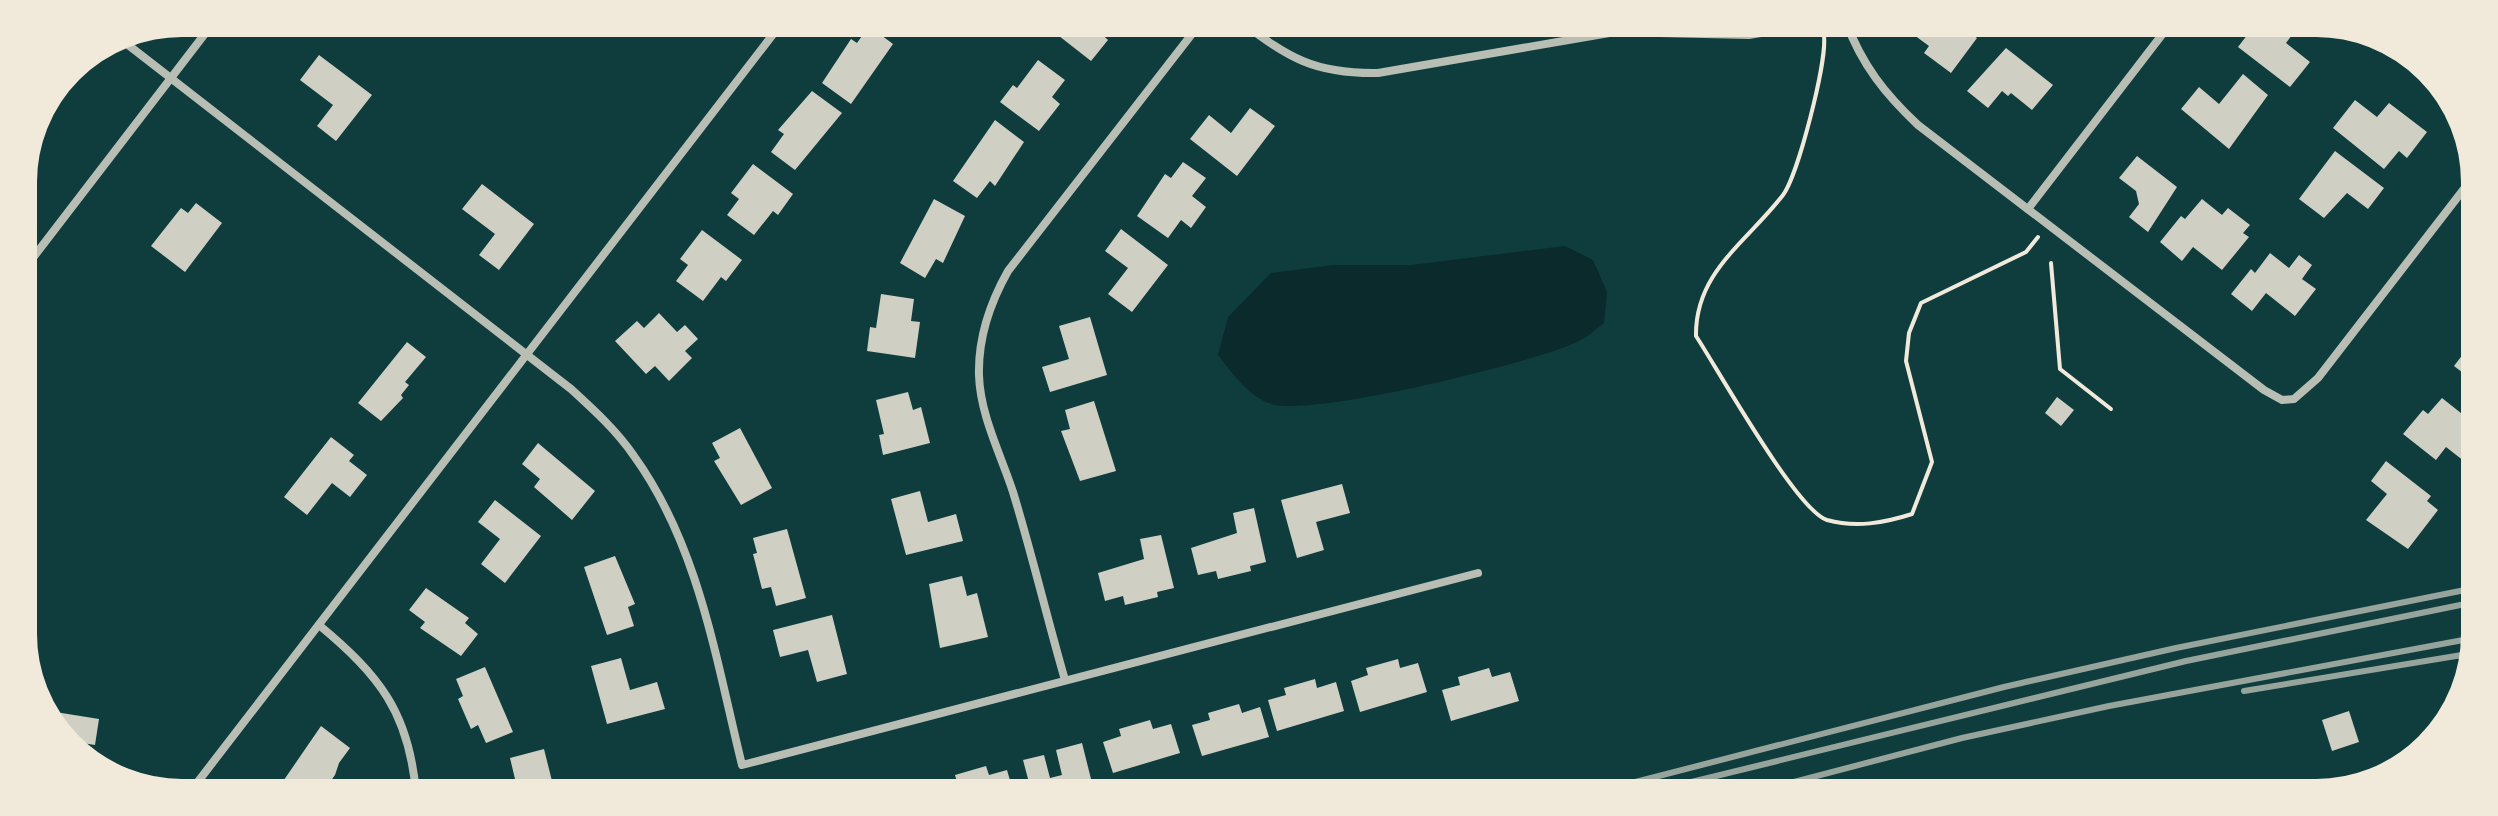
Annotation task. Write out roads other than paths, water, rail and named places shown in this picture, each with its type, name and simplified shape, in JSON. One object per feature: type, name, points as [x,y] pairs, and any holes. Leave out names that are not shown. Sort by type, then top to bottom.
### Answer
[{"type":"street","points":[[32,259],[206,32]]},
{"type":"street","points":[[196,784],[775,32]]},
{"type":"street","points":[[1065,680],[1013,494],[983,403],[979,377],[982,339],[988,313],[1008,271],[1193,32]]},
{"type":"street","points":[[1255,32],[1293,59],[1321,70],[1348,74],[1378,73],[1615,32],[1749,35],[1768,32]]},
{"type":"street","points":[[1850,32],[1857,52],[1882,92],[1918,125],[2264,390],[2282,400],[2294,399],[2318,378],[2466,186]]},
{"type":"street","points":[[2028,209],[2164,32]]},
{"type":"street","points":[[125,43],[526,354],[604,419],[635,456],[661,500],[695,578],[742,765],[1478,573]]},
{"type":"street","points":[[319,625],[362,660],[396,708],[408,740],[415,784]]},
{"type":"water","points":[[1565,246],[1593,260],[1607,292],[1604,323],[1582,339],[1519,362],[1374,396],[1293,406],[1271,404],[1255,396],[1218,355],[1228,317],[1271,273],[1333,265],[1411,265]]},
{"type":"railway","points":[[1628,784],[2004,687],[2176,648],[2466,590]]},
{"type":"railway","points":[[1683,784],[2186,661],[2466,604]]},
{"type":"railway","points":[[1786,784],[1962,738],[2109,706],[2466,640]]},
{"type":"railway","points":[[2244,691],[2465,655]]}]
